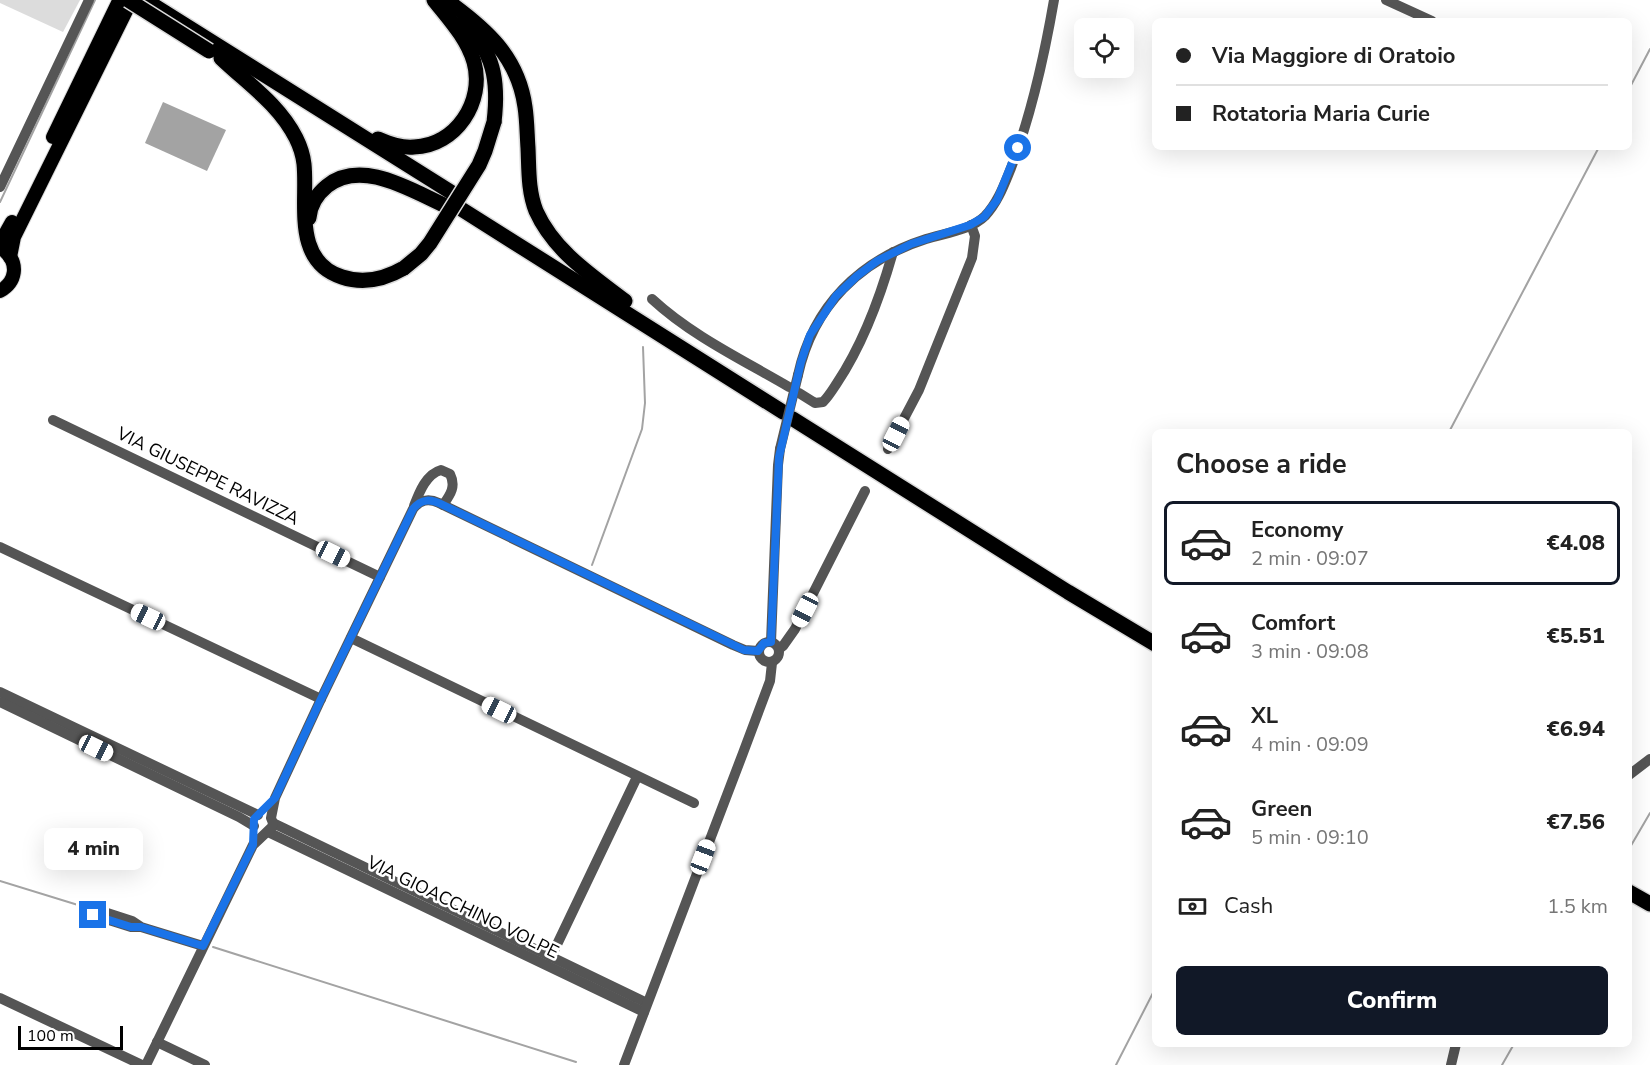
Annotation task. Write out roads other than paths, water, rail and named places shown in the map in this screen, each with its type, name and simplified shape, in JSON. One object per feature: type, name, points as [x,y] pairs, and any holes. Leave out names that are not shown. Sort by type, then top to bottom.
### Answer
[{"type":"highway","points":[[145,0],[215,50],[454,203],[625,301],[789,411],[1068,592],[1152,642]]},
{"type":"highway","points":[[125,3],[215,50],[341,122],[395,146],[416,147],[427,146],[445,138],[465,118],[475,92],[474,63],[466,42],[434,0]]},
{"type":"highway","points":[[215,50],[273,105],[285,118],[295,136],[304,160],[304,209],[307,236],[313,253],[330,272],[345,278],[377,279],[404,268],[426,248],[478,165],[485,152],[494,122],[496,92],[491,63],[474,33],[438,0]]},
{"type":"highway","points":[[446,0],[490,35],[503,52],[516,76],[525,105],[531,191],[542,222],[567,255],[625,301]]},
{"type":"highway","points":[[341,122],[476,218],[1152,631]]},
{"type":"highway","points":[[307,236],[311,208],[319,194],[334,182],[352,176],[380,178],[454,203]]},
{"type":"highway","points":[[1632,894],[1650,904]]},
{"type":"highway","points":[[1632,905],[1650,914]]},
{"type":"main road","points":[[0,243],[125,3]]},
{"type":"main road","points":[[0,291],[14,276],[14,263],[5,253],[125,3]]},
{"type":"street","points":[[0,187],[89,0]]},
{"type":"street","points":[[624,1065],[770,681],[772,663],[779,656],[773,626],[778,465],[798,375],[810,335],[830,304],[857,276],[877,261],[919,241],[970,225],[984,217],[993,206],[1005,182],[1028,120],[1041,69],[1054,0]]},
{"type":"street","points":[[1386,0],[1425,18]]},
{"type":"street","points":[[888,449],[919,390],[972,258],[975,236],[970,225]]},
{"type":"street","points":[[652,299],[668,314],[736,357],[815,403],[823,402],[854,357],[887,274],[893,252]]},
{"type":"street","name":"VIA GIUSEPPE RAVIZZA","points":[[53,420],[380,577]]},
{"type":"street","points":[[0,998],[144,1065],[253,845],[413,509],[418,494],[433,473],[441,470],[448,471],[453,489],[450,496],[439,503]]},
{"type":"street","points":[[428,477],[439,503]]},
{"type":"street","points":[[758,651],[764,643],[783,646],[795,629],[865,491]]},
{"type":"street","points":[[413,509],[423,501],[430,500],[439,503],[733,645],[744,650],[758,651]]},
{"type":"street","points":[[0,547],[321,699]]},
{"type":"street","points":[[773,626],[784,631],[795,629]]},
{"type":"street","points":[[351,638],[694,803]]},
{"type":"street","points":[[758,651],[762,660],[772,663]]},
{"type":"street","points":[[0,692],[263,823]]},
{"type":"street","points":[[0,702],[230,812],[263,823]]},
{"type":"street","points":[[1632,773],[1650,759]]},
{"type":"street","points":[[551,957],[638,777]]},
{"type":"street","name":"VIA GIOACCHINO VOLPE","points":[[263,823],[645,1008]]},
{"type":"street","name":"VIA GIOACCHINO VOLPE","points":[[263,823],[551,957],[645,1008]]},
{"type":"street","points":[[141,927],[203,946]]},
{"type":"street","points":[[157,1042],[205,1065]]},
{"type":"street","points":[[1451,1065],[1455,1047]]},
{"type":"waterway","points":[[0,202],[95,0]]},
{"type":"waterway","points":[[1632,83],[1650,49]]},
{"type":"waterway","points":[[1451,429],[1597,150]]},
{"type":"waterway","points":[[592,565],[642,429],[645,403],[643,347]]},
{"type":"waterway","points":[[1632,844],[1650,813]]},
{"type":"waterway","points":[[0,881],[91,909]]},
{"type":"waterway","points":[[213,947],[576,1062]]},
{"type":"waterway","points":[[1116,1065],[1152,995]]},
{"type":"waterway","points":[[1502,1065],[1512,1047]]}]
